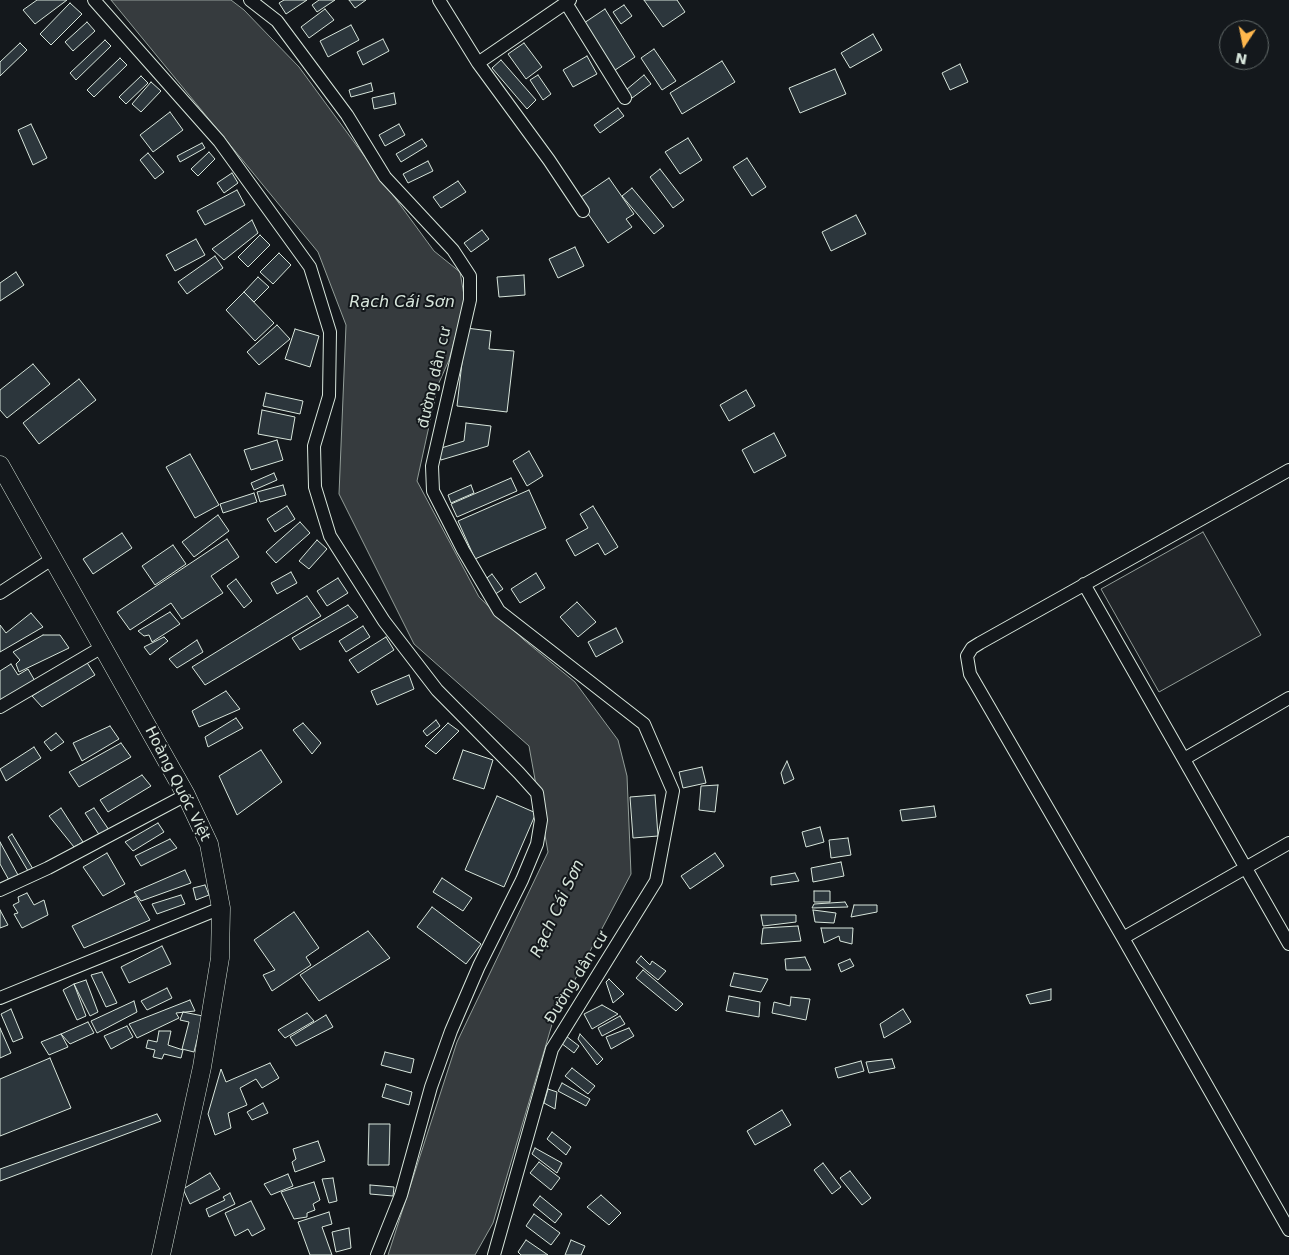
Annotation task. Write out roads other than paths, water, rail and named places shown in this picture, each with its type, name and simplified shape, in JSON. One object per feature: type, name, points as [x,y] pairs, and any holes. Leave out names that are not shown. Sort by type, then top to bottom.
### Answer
[{"type":"street","points":[[94,0],[219,141],[310,267],[330,332],[329,396],[314,446],[315,487],[330,536],[384,621],[437,690],[520,772],[537,793],[541,820],[537,844],[522,880],[479,966],[451,1031],[431,1087],[401,1195],[377,1255]]},
{"type":"street","name":"đường dân cư","points":[[250,0],[277,21],[347,115],[385,177],[453,250],[470,276],[470,300],[432,466],[433,491],[463,550],[499,611],[644,724]]},
{"type":"street","points":[[439,0],[478,63],[549,160],[583,211]]},
{"type":"street","points":[[478,63],[568,1],[625,98]]},
{"type":"street","name":"Hoàng Quốc Việt","points":[[0,465],[52,559],[104,646],[186,795],[209,844],[221,908],[220,958],[209,1029],[162,1255]]},
{"type":"street","points":[[1289,470],[980,643],[972,648],[967,656],[970,674],[1289,1230]]},
{"type":"street","points":[[0,594],[52,559]]},
{"type":"street","points":[[1084,584],[1289,944]]},
{"type":"street","points":[[0,707],[104,646]]},
{"type":"street","points":[[1184,759],[1289,698]]},
{"type":"street","name":"Đường dân cư","points":[[494,1255],[552,1050],[656,881],[673,791],[644,724]]},
{"type":"street","points":[[0,890],[48,868],[186,795]]},
{"type":"street","points":[[1123,938],[1289,843]]},
{"type":"street","points":[[0,998],[221,908]]},
{"type":"water","name":"Rạch Cái Sơn","points":[[111,0],[231,0],[244,10],[299,67],[434,251],[460,272],[465,301],[449,360],[438,385],[417,481],[479,597],[524,640],[575,682],[618,740],[627,776],[631,874],[553,1021],[493,1223],[475,1255],[388,1255],[457,1042],[548,852],[529,746],[414,644],[339,494],[346,325],[318,252]]}]
